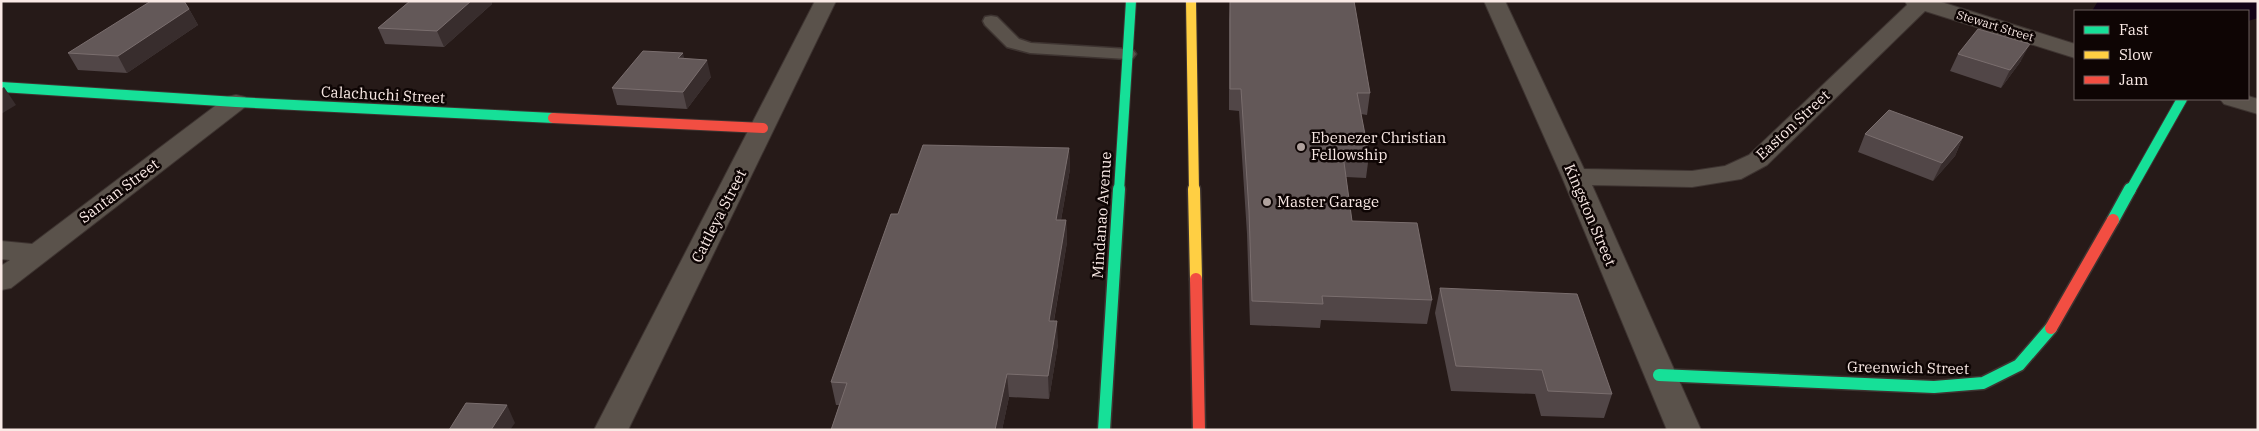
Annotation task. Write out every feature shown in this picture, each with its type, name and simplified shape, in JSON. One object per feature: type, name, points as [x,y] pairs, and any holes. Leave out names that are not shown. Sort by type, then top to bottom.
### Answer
[{"type":"street","name":"Cattleya Street","points":[[611,430],[763,128],[824,1]]},
{"type":"street","name":"Mindanao Avenue","points":[[1104,430],[1131,1]]},
{"type":"street","points":[[1191,1],[1199,430]]},
{"type":"street","name":"Kingston Street","points":[[1494,1],[1575,177],[1684,430]]},
{"type":"street","name":"Easton Street","points":[[1575,177],[1692,179],[1732,173],[1758,160],[1918,2]]},
{"type":"street","name":"Stewart Street","points":[[1918,2],[2074,50]]},
{"type":"street","name":"Calachuchi Street","points":[[1,87],[236,102],[763,128]]},
{"type":"street","name":"Greenwich Street","points":[[1659,375],[1934,386],[1983,383],[2018,365],[2048,333],[2181,100]]},
{"type":"street","points":[[2235,100],[2258,107]]},
{"type":"street","name":"Santan Street","points":[[1,281],[236,102]]},
{"type":"street","points":[[1,250],[37,253]]},
{"type":"lane","points":[[991,21],[1013,42],[1030,48],[1127,54]]},
{"type":"building","points":[[151,1],[184,1],[189,9],[118,56],[68,53]]},
{"type":"building","points":[[410,1],[471,1],[437,31],[378,28]]},
{"type":"building","points":[[1230,1],[1354,1],[1370,93],[1357,93],[1369,155],[1343,155],[1352,221],[1417,223],[1432,300],[1322,296],[1323,304],[1252,301],[1249,211],[1241,89],[1230,89]]},
{"type":"building","points":[[1978,29],[2030,44],[2010,70],[1958,54]]},
{"type":"building","points":[[643,51],[683,53],[678,58],[707,60],[683,92],[612,88]]},
{"type":"building","points":[[1889,110],[1963,137],[1942,163],[1865,134]]},
{"type":"building","points":[[923,145],[1069,148],[1056,220],[1066,220],[1049,321],[1057,321],[1048,376],[1007,374],[995,430],[831,430],[847,383],[831,382],[891,214],[898,214]]},
{"type":"building","points":[[1440,288],[1577,294],[1612,394],[1548,391],[1542,370],[1456,366]]},
{"type":"building","points":[[466,403],[507,405],[491,430],[449,430]]},
{"type":"waterway","points":[[2121,10],[2146,1]]},
{"type":"waterway","points":[[2184,1],[2248,5],[2258,2]]},
{"type":"traffic: fast","points":[[1104,430],[1131,1]]},
{"type":"traffic: fast","points":[[1,87],[236,102],[553,118]]},
{"type":"traffic: fast","points":[[2113,220],[2181,100]]},
{"type":"traffic: fast","points":[[1659,375],[1934,387],[1983,383],[2019,365],[2051,328]]},
{"type":"traffic: slow","points":[[1191,1],[1196,279]]},
{"type":"traffic: jam","points":[[553,118],[763,128]]},
{"type":"traffic: jam","points":[[2051,328],[2113,220]]},
{"type":"traffic: jam","points":[[1196,279],[1199,430]]},
{"type":"place","name":"Ebenezer Christian Fellowship","points":[[1301,147]]},
{"type":"place","name":"Master Garage","points":[[1267,202]]}]
